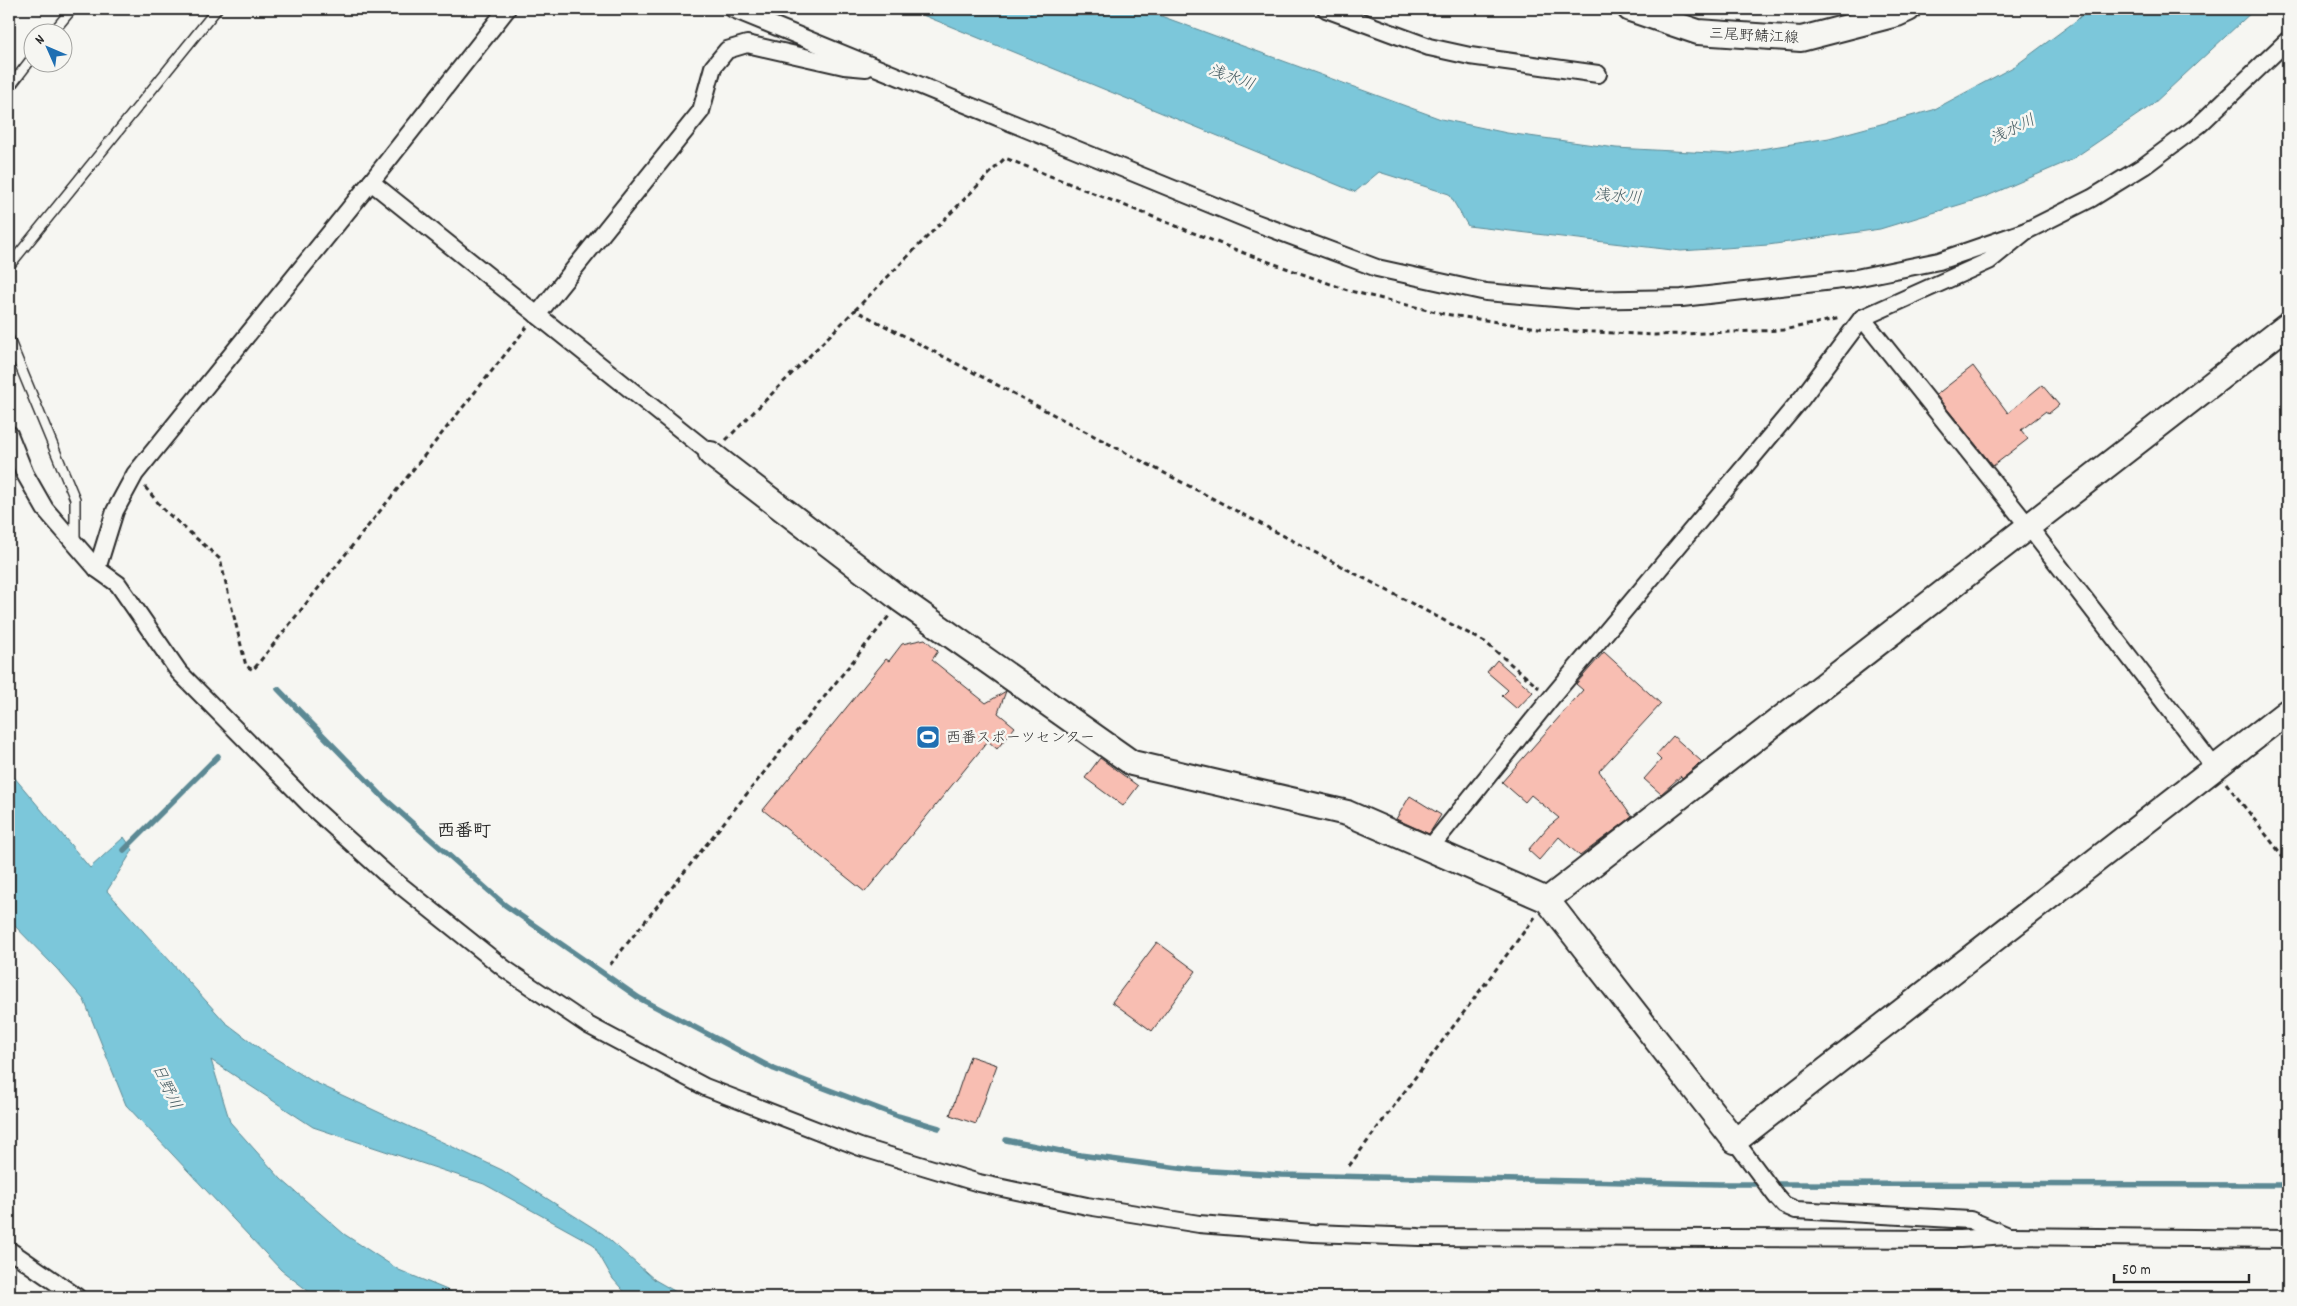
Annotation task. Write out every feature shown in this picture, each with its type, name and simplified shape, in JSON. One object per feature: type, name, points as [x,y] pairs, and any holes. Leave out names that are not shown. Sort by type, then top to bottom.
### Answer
[{"type":"street","points":[[97,569],[115,511],[135,474],[371,182],[507,9]]},
{"type":"street","points":[[733,9],[1254,222],[1376,268],[1486,292],[1578,300],[1682,298],[1851,279],[1939,261],[2026,231],[2092,198],[2144,166],[2200,124],[2288,40]]},
{"type":"street","points":[[1326,9],[1416,43],[1438,49],[1470,56],[1598,74]]},
{"type":"street","name":"三尾野鯖江線","points":[[1630,9],[1698,32],[1800,39],[1897,14],[1908,9]]},
{"type":"street","points":[[537,315],[701,111],[713,67],[727,50],[748,44],[844,66],[880,69]]},
{"type":"street","points":[[371,182],[711,454],[901,600],[1132,763],[1347,813],[1547,900],[1784,1205],[1796,1210],[1970,1220],[2008,1236]]},
{"type":"street","points":[[1429,849],[1551,698],[1802,398],[1862,318],[1989,262],[2026,231]]},
{"type":"street","points":[[1862,318],[2029,527],[2215,768]]},
{"type":"street","points":[[1547,900],[2288,325]]},
{"type":"street","points":[[9,434],[24,474],[45,508],[97,569],[118,584],[179,672],[311,806],[385,873],[505,969],[588,1025],[705,1087],[860,1147],[979,1183],[1087,1206],[1199,1224],[1312,1233],[1419,1237],[1960,1239],[2008,1236],[2288,1239]]},
{"type":"street","points":[[1735,1141],[2288,711]]},
{"type":"street","points":[[9,1250],[77,1297]]},
{"type":"lane","points":[[61,22],[72,9]]},
{"type":"lane","points":[[9,266],[217,9]]},
{"type":"lane","points":[[9,88],[22,71]]},
{"type":"lane","points":[[9,340],[75,499],[75,543]]},
{"type":"path","points":[[711,454],[1006,158],[1244,252],[1350,291],[1444,314],[1552,330],[1655,335],[1783,330],[1845,317],[1862,318]]},
{"type":"path","points":[[855,310],[1485,642],[1551,698]]},
{"type":"path","points":[[135,474],[164,510],[220,559],[246,666],[253,670],[537,315]]},
{"type":"path","points":[[610,965],[901,600]]},
{"type":"path","points":[[2215,768],[2288,863]]},
{"type":"path","points":[[1349,1166],[1547,900]]},
{"type":"water","name":"浅水川","points":[[908,9],[1142,9],[1441,119],[1507,133],[1616,148],[1730,154],[1829,138],[1933,110],[2015,66],[2077,20],[2088,9],[2255,9],[2152,105],[2071,160],[1985,197],[1880,229],[1768,245],[1681,251],[1468,226],[1449,194],[1379,172],[1355,192]]},
{"type":"water","name":"日野川","points":[[9,771],[90,868],[124,837],[133,850],[107,891],[225,1022],[262,1050],[312,1081],[502,1170],[603,1234],[655,1280],[685,1297],[629,1297],[613,1279],[593,1244],[484,1184],[313,1127],[211,1060],[230,1122],[281,1179],[344,1234],[399,1270],[464,1297],[316,1297],[281,1270],[126,1105],[84,1000],[57,969],[9,920]]},
{"type":"building","points":[[1973,366],[2008,413],[2042,385],[2059,405],[2048,414],[2046,411],[2021,430],[2028,439],[1993,466],[1936,395]]},
{"type":"building","points":[[925,639],[938,651],[932,660],[986,703],[1006,691],[998,713],[1015,727],[997,749],[988,741],[865,892],[763,810],[886,659],[889,661],[902,644]]},
{"type":"building","points":[[1604,652],[1661,704],[1599,771],[1632,817],[1580,856],[1559,837],[1539,860],[1528,850],[1548,827],[1559,818],[1531,795],[1525,802],[1502,782],[1583,690],[1576,684]]},
{"type":"building","points":[[1497,660],[1533,692],[1517,709],[1502,696],[1508,690],[1487,672]]},
{"type":"building","points":[[1673,736],[1701,761],[1661,794],[1644,779],[1661,760],[1656,755]]},
{"type":"building","points":[[1100,758],[1138,786],[1123,806],[1085,778]]},
{"type":"building","points":[[1410,796],[1441,815],[1429,834],[1396,819]]},
{"type":"building","points":[[1157,942],[1196,971],[1152,1031],[1112,1002]]},
{"type":"building","points":[[970,1056],[997,1065],[976,1124],[950,1115]]},
{"type":"waterway","points":[[278,689],[384,798],[505,905],[639,998],[774,1069],[898,1116],[939,1128]]},
{"type":"waterway","points":[[124,850],[218,756]]},
{"type":"waterway","points":[[1006,1140],[1080,1155],[1194,1170],[1281,1175],[1719,1184],[2288,1185]]},
{"type":"place","name":"西番スポーツセンター","points":[[928,737]]},
{"type":"district","name":"西番町","points":[[464,830]]}]
